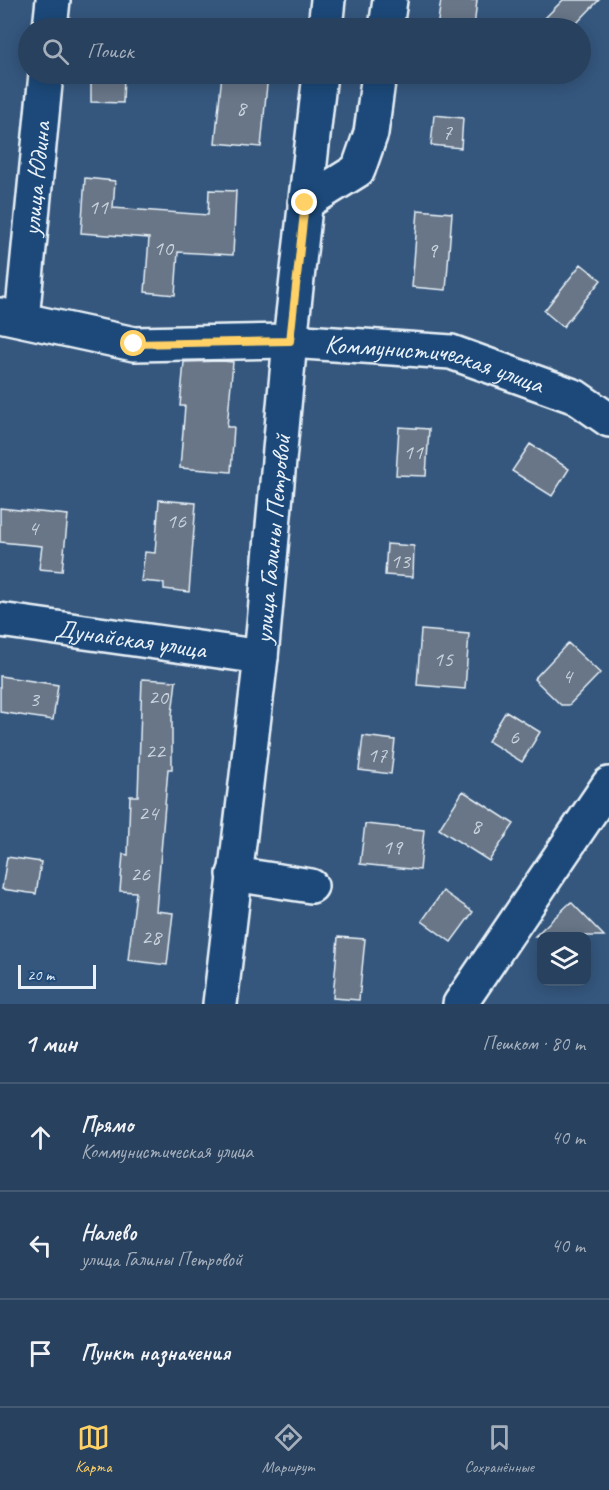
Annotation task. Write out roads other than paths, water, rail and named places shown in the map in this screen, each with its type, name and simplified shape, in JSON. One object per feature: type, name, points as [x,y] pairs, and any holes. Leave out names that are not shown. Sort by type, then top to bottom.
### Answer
[{"type":"street","points":[[51,18],[53,0]]},
{"type":"street","points":[[326,18],[328,0]]},
{"type":"street","points":[[387,18],[390,0]]},
{"type":"street","name":"улица Юдина","points":[[11,317],[45,84]]},
{"type":"street","name":"улица Галины Петровой","points":[[220,1004],[261,657],[290,341],[319,84]]},
{"type":"street","points":[[305,203],[358,170],[371,133],[378,84]]},
{"type":"street","name":"Коммунистическая улица","points":[[11,317],[134,344],[290,341],[451,352],[576,397],[609,420]]},
{"type":"street","name":"Дунайская улица","points":[[0,620],[261,657]]},
{"type":"street","points":[[460,1004],[609,784]]},
{"type":"street","points":[[234,874],[310,886]]}]
